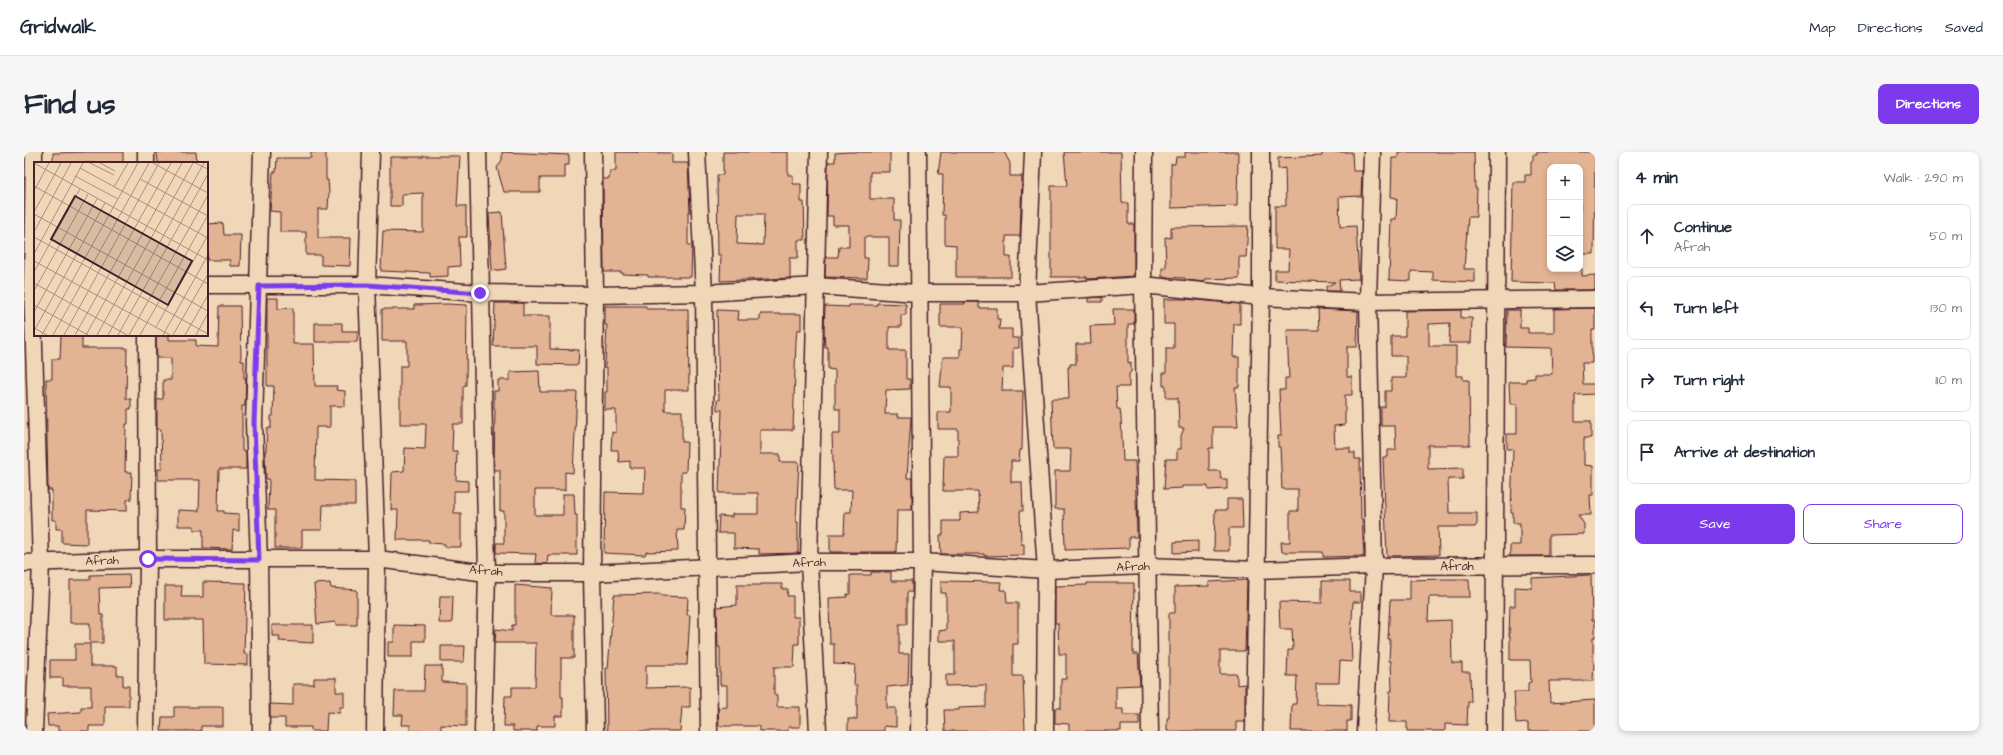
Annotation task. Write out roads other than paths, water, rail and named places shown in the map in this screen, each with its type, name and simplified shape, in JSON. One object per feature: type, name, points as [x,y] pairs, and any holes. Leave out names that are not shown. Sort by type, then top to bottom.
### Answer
[{"type":"street","points":[[34,152],[30,286],[41,563],[34,731]]},
{"type":"street","points":[[261,731],[259,560],[254,423],[262,152]]},
{"type":"street","points":[[371,152],[367,285],[377,559],[375,731]]},
{"type":"street","points":[[478,152],[480,293],[488,573],[483,731]]},
{"type":"street","points":[[593,152],[595,295],[592,573],[595,731]]},
{"type":"street","points":[[697,152],[704,293],[709,731]]},
{"type":"street","points":[[818,731],[809,562],[819,152]]},
{"type":"street","points":[[918,152],[918,293],[922,562],[919,731]]},
{"type":"street","points":[[1033,152],[1027,293],[1046,570],[1045,731]]},
{"type":"street","points":[[1144,152],[1143,285],[1146,566],[1150,731]]},
{"type":"street","points":[[1254,731],[1258,570],[1261,152]]},
{"type":"street","points":[[1365,731],[1374,566],[1368,302],[1372,152]]},
{"type":"street","points":[[1494,731],[1493,566],[1497,152]]},
{"type":"street","points":[[208,285],[367,285],[480,293],[595,295],[704,293],[815,286],[918,293],[1027,293],[1143,285],[1261,297],[1368,302],[1595,299]]},
{"type":"street","points":[[146,731],[148,559],[147,336]]},
{"type":"street","name":"Afrah","points":[[24,563],[148,559],[377,559],[488,573],[592,573],[809,562],[922,562],[1046,570],[1146,566],[1258,570],[1374,566],[1595,565]]}]
